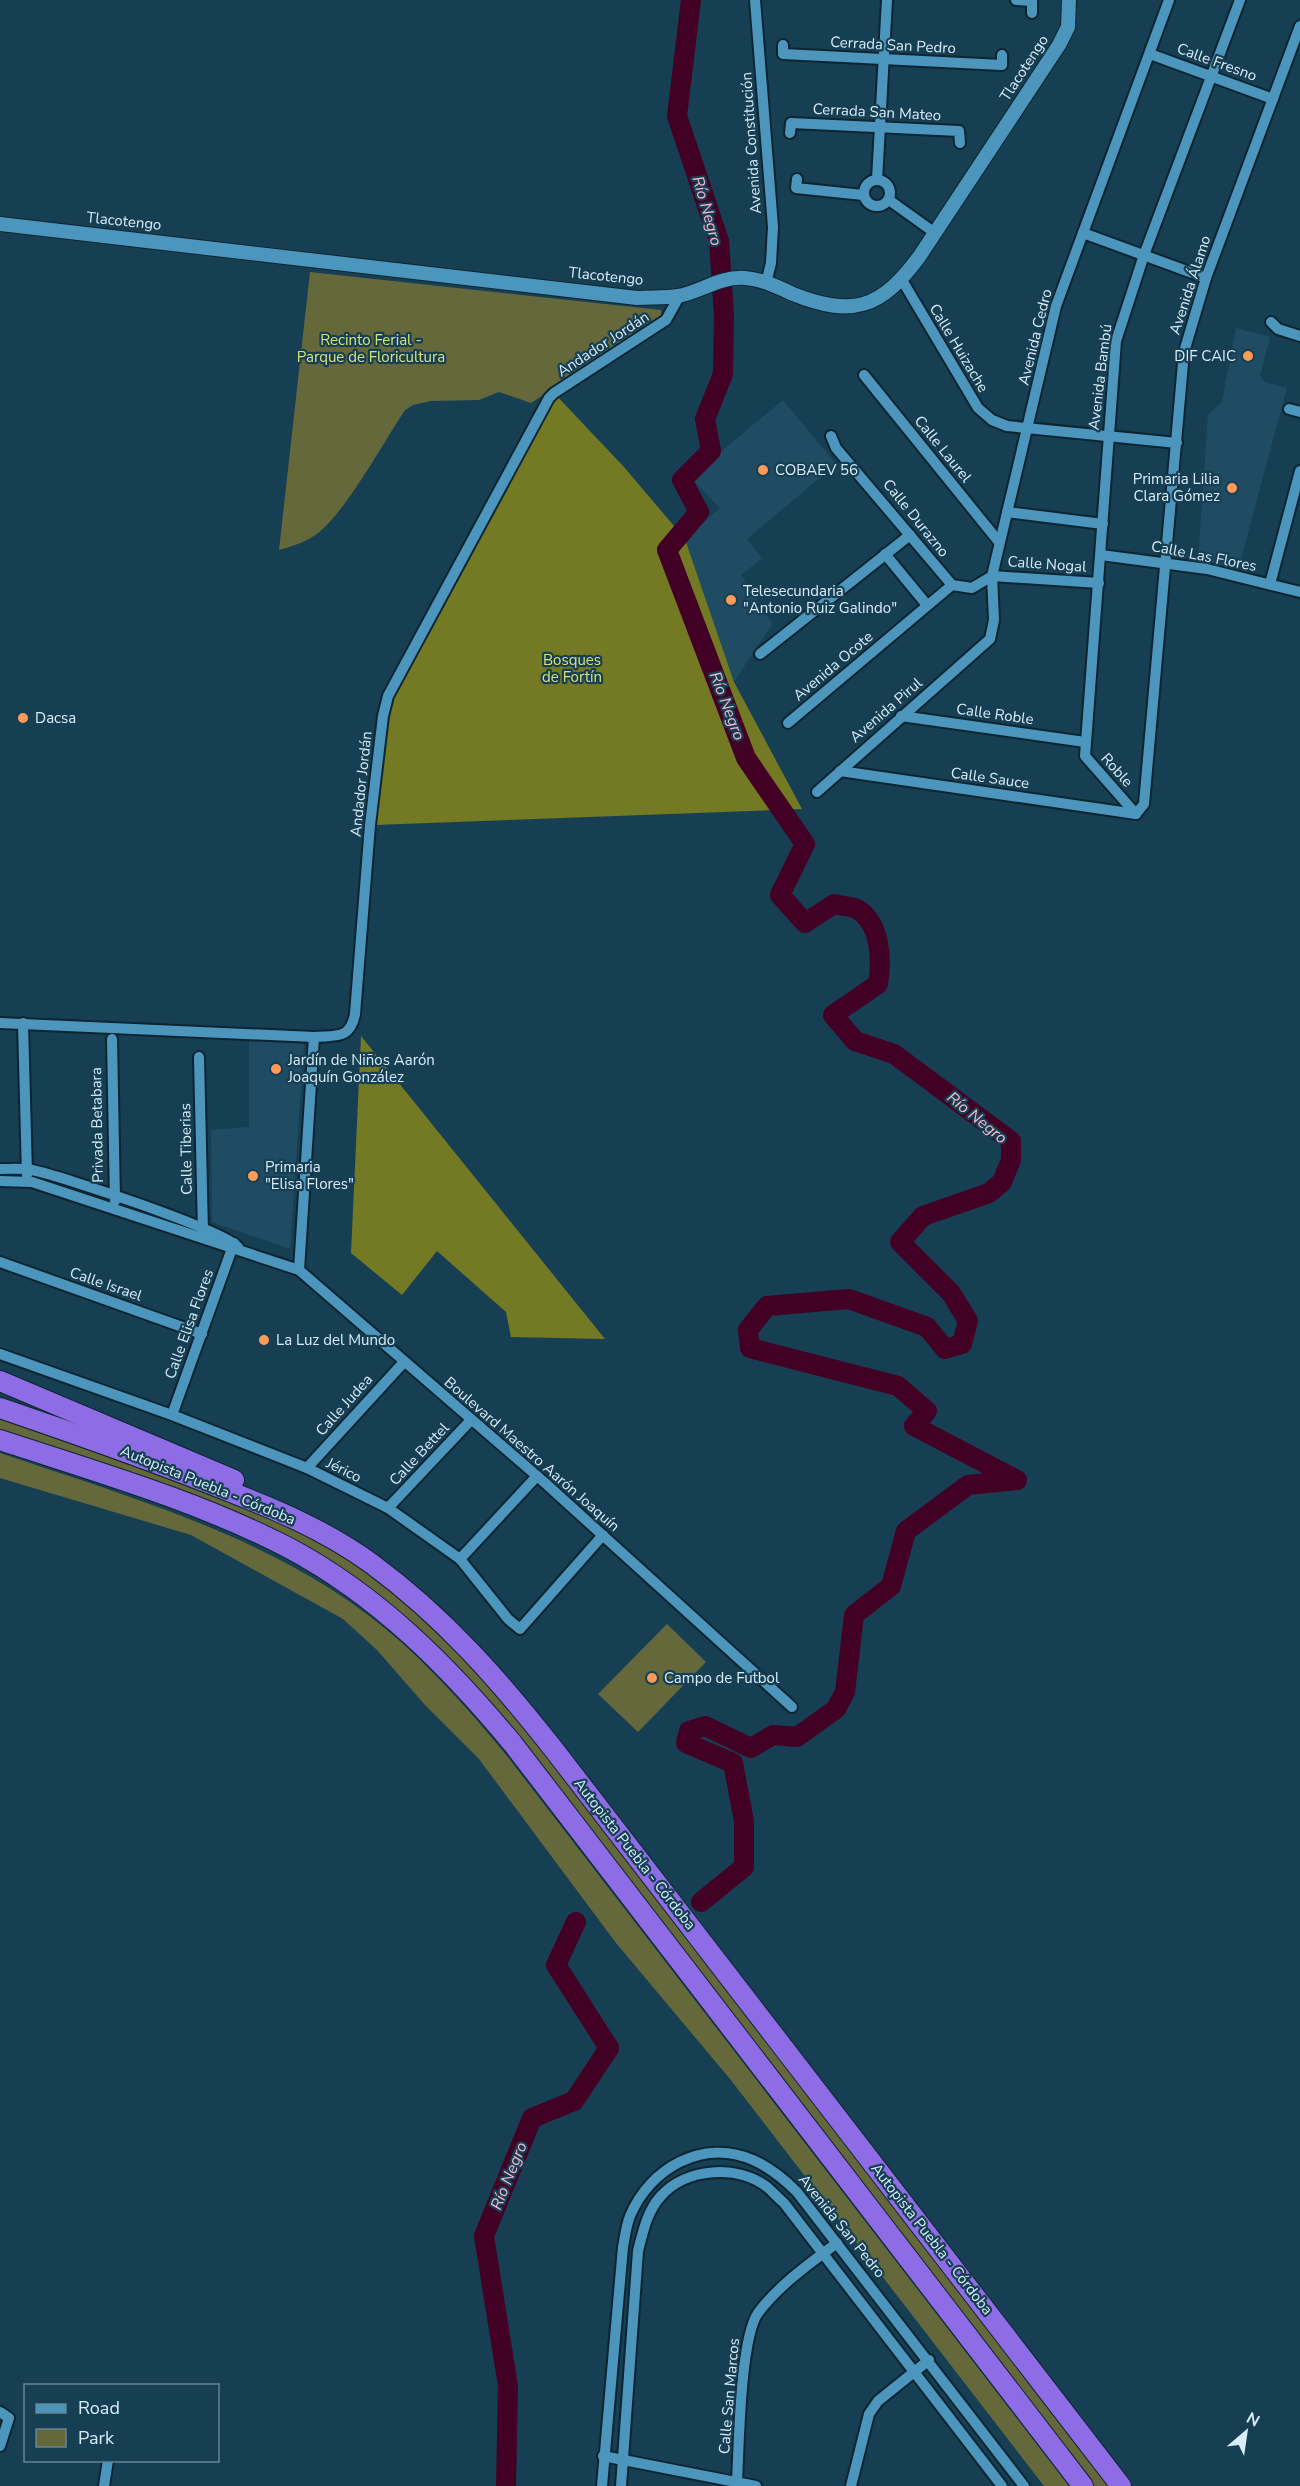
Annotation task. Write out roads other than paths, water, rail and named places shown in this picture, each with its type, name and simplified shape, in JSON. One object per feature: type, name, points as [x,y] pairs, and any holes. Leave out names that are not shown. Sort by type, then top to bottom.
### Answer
[{"type":"highway","points":[[0,1381],[236,1480],[292,1516]]},
{"type":"highway","name":"Autopista Puebla - Córdoba","points":[[0,1408],[138,1456],[292,1516],[370,1563],[426,1606],[455,1633],[509,1692],[1121,2486]]},
{"type":"highway","name":"Autopista Puebla - Córdoba","points":[[0,1440],[184,1503],[290,1549],[377,1606],[433,1654],[513,1744],[1083,2486]]},
{"type":"street","name":"Avenida Constitución","points":[[755,0],[773,227],[771,263],[766,283]]},
{"type":"street","points":[[877,180],[887,0]]},
{"type":"street","points":[[1016,0],[1032,1],[1032,13]]},
{"type":"street","name":"Tlacotengo","points":[[0,224],[637,298],[680,296],[709,284],[746,278],[807,299],[836,307],[853,308],[880,298],[902,280],[935,233],[1059,45],[1068,27],[1069,0]]},
{"type":"street","name":"Avenida Cedro","points":[[977,653],[990,639],[994,620],[993,576],[999,542],[1056,306],[1169,0]]},
{"type":"street","name":"Avenida Bambú","points":[[1085,742],[1116,341],[1144,255],[1240,0]]},
{"type":"street","name":"Avenida Álamo","points":[[1136,814],[1144,804],[1184,352],[1206,278],[1300,26]]},
{"type":"street","name":"Cerrada San Pedro","points":[[783,45],[783,54],[884,61],[1002,64],[1002,55]]},
{"type":"street","name":"Calle Fresno","points":[[1150,54],[1273,99]]},
{"type":"street","name":"Cerrada San Mateo","points":[[790,133],[791,123],[881,126],[959,131],[960,143]]},
{"type":"street","points":[[797,179],[796,188],[863,195]]},
{"type":"street","points":[[863,195],[868,183],[877,180],[889,186],[889,200]]},
{"type":"street","points":[[863,195],[867,202],[874,206],[883,205],[889,200]]},
{"type":"street","points":[[889,200],[935,233]]},
{"type":"street","points":[[1083,233],[1206,278]]},
{"type":"street","name":"Calle Huizache","points":[[902,280],[978,408],[992,420],[1028,428],[1177,443]]},
{"type":"street","name":"Andador Jordán","points":[[0,1023],[314,1037],[345,1034],[353,1024],[370,825],[383,716],[388,696],[549,399],[554,393],[666,320],[680,296]]},
{"type":"street","points":[[1271,322],[1278,329],[1300,336]]},
{"type":"street","name":"Calle Laurel","points":[[864,375],[999,542]]},
{"type":"street","name":"Calle Durazno","points":[[831,436],[836,448],[952,585]]},
{"type":"street","points":[[1270,585],[1300,471]]},
{"type":"street","points":[[1007,512],[1103,524]]},
{"type":"street","points":[[760,654],[910,535]]},
{"type":"street","points":[[885,554],[927,605]]},
{"type":"street","name":"Calle Las Flores","points":[[1101,555],[1165,562],[1300,592]]},
{"type":"street","points":[[952,585],[972,588],[993,576]]},
{"type":"street","name":"Calle Nogal","points":[[993,576],[1099,583]]},
{"type":"street","name":"Avenida Ocote","points":[[788,723],[952,585]]},
{"type":"street","name":"Avenida Pirul","points":[[817,792],[901,716],[977,653]]},
{"type":"street","name":"Calle Roble","points":[[901,716],[1085,742]]},
{"type":"street","name":"Roble","points":[[1085,742],[1085,756],[1136,814]]},
{"type":"street","name":"Calle Sauce","points":[[840,771],[1136,814]]},
{"type":"street","points":[[23,1023],[26,1182]]},
{"type":"street","points":[[299,1270],[314,1037]]},
{"type":"street","name":"Privada Betabara","points":[[112,1039],[116,1210]]},
{"type":"street","name":"Calle Tiberias","points":[[199,1057],[203,1234]]},
{"type":"street","name":"Boulevard Maestro Aarón Joaquín","points":[[0,1169],[27,1169],[115,1197],[203,1234],[299,1270],[537,1476],[792,1707]]},
{"type":"street","name":"Boulevard Maestro Aarón Joaquín","points":[[0,1181],[26,1182],[203,1234]]},
{"type":"street","name":"Calle Elisa Flores","points":[[172,1415],[235,1246]]},
{"type":"street","name":"Calle Israel","points":[[0,1262],[202,1334]]},
{"type":"street","name":"Jérico","points":[[0,1354],[172,1415],[307,1468],[388,1508],[460,1559],[508,1619],[520,1629],[603,1535]]},
{"type":"street","name":"Calle Judea","points":[[307,1468],[404,1362]]},
{"type":"street","name":"Calle Bettel","points":[[388,1508],[471,1420]]},
{"type":"street","points":[[460,1559],[537,1476]]},
{"type":"street","name":"Avenida San Pedro","points":[[602,2486],[623,2247],[629,2218],[651,2181],[672,2166],[701,2154],[717,2152],[751,2159],[778,2174],[797,2192],[1024,2486]]},
{"type":"street","name":"Avenida San Pedro","points":[[621,2486],[638,2251],[645,2225],[660,2196],[674,2185],[708,2172],[741,2174],[767,2187],[784,2203],[1002,2486]]},
{"type":"street","name":"Calle San Marcos","points":[[737,2481],[747,2339],[757,2314],[777,2293],[837,2243]]},
{"type":"street","points":[[851,2486],[869,2414],[878,2401],[928,2360]]},
{"type":"street","points":[[0,2446],[4,2415]]},
{"type":"street","points":[[603,2456],[756,2486]]},
{"type":"street","points":[[104,2486],[108,2462]]},
{"type":"waterway","name":"Río Negro","points":[[691,0],[677,116],[719,241],[724,315],[723,374],[705,419],[711,451],[682,480],[699,512],[667,550],[746,758],[805,844],[780,895],[805,923],[834,904],[857,909],[865,915],[875,933],[880,965],[878,984],[833,1015],[855,1041],[894,1054],[1011,1141],[1011,1160],[1002,1182],[989,1193],[923,1216],[900,1242],[951,1293],[968,1321],[962,1344],[945,1349],[927,1327],[849,1299],[767,1306],[748,1330],[750,1348],[898,1386],[927,1411],[914,1426],[1017,1480],[968,1485],[906,1531],[891,1586],[854,1615],[845,1692],[836,1709],[797,1737],[773,1735],[751,1748],[705,1726],[689,1731],[686,1743],[733,1763],[744,1821],[744,1867],[701,1902]]},
{"type":"waterway","name":"Río Negro","points":[[506,2486],[508,2386],[484,2236],[532,2118],[574,2101],[609,2048],[556,1965],[576,1922]]},
{"type":"place","name":"DIF CAIC","points":[[1248,356]]},
{"type":"place","name":"COBAEV 56","points":[[763,470]]},
{"type":"place","name":"Primaria Lilia Clara Gómez","points":[[1232,488]]},
{"type":"place","name":"Telesecundaria \"Antonio Ruiz Galindo\"","points":[[731,600]]},
{"type":"place","name":"Dacsa","points":[[23,718]]},
{"type":"place","name":"Jardín de Niños Aarón Joaquín González","points":[[276,1069]]},
{"type":"place","name":"Primaria \"Elisa Flores\"","points":[[253,1176]]},
{"type":"place","name":"La Luz del Mundo","points":[[264,1340]]},
{"type":"place","name":"Campo de Futbol","points":[[652,1678]]},
{"type":"park label","name":"Recinto Ferial - Parque de Floricultura","points":[[371,348]]},
{"type":"park label","name":"Bosques de Fortín","points":[[572,668]]}]
